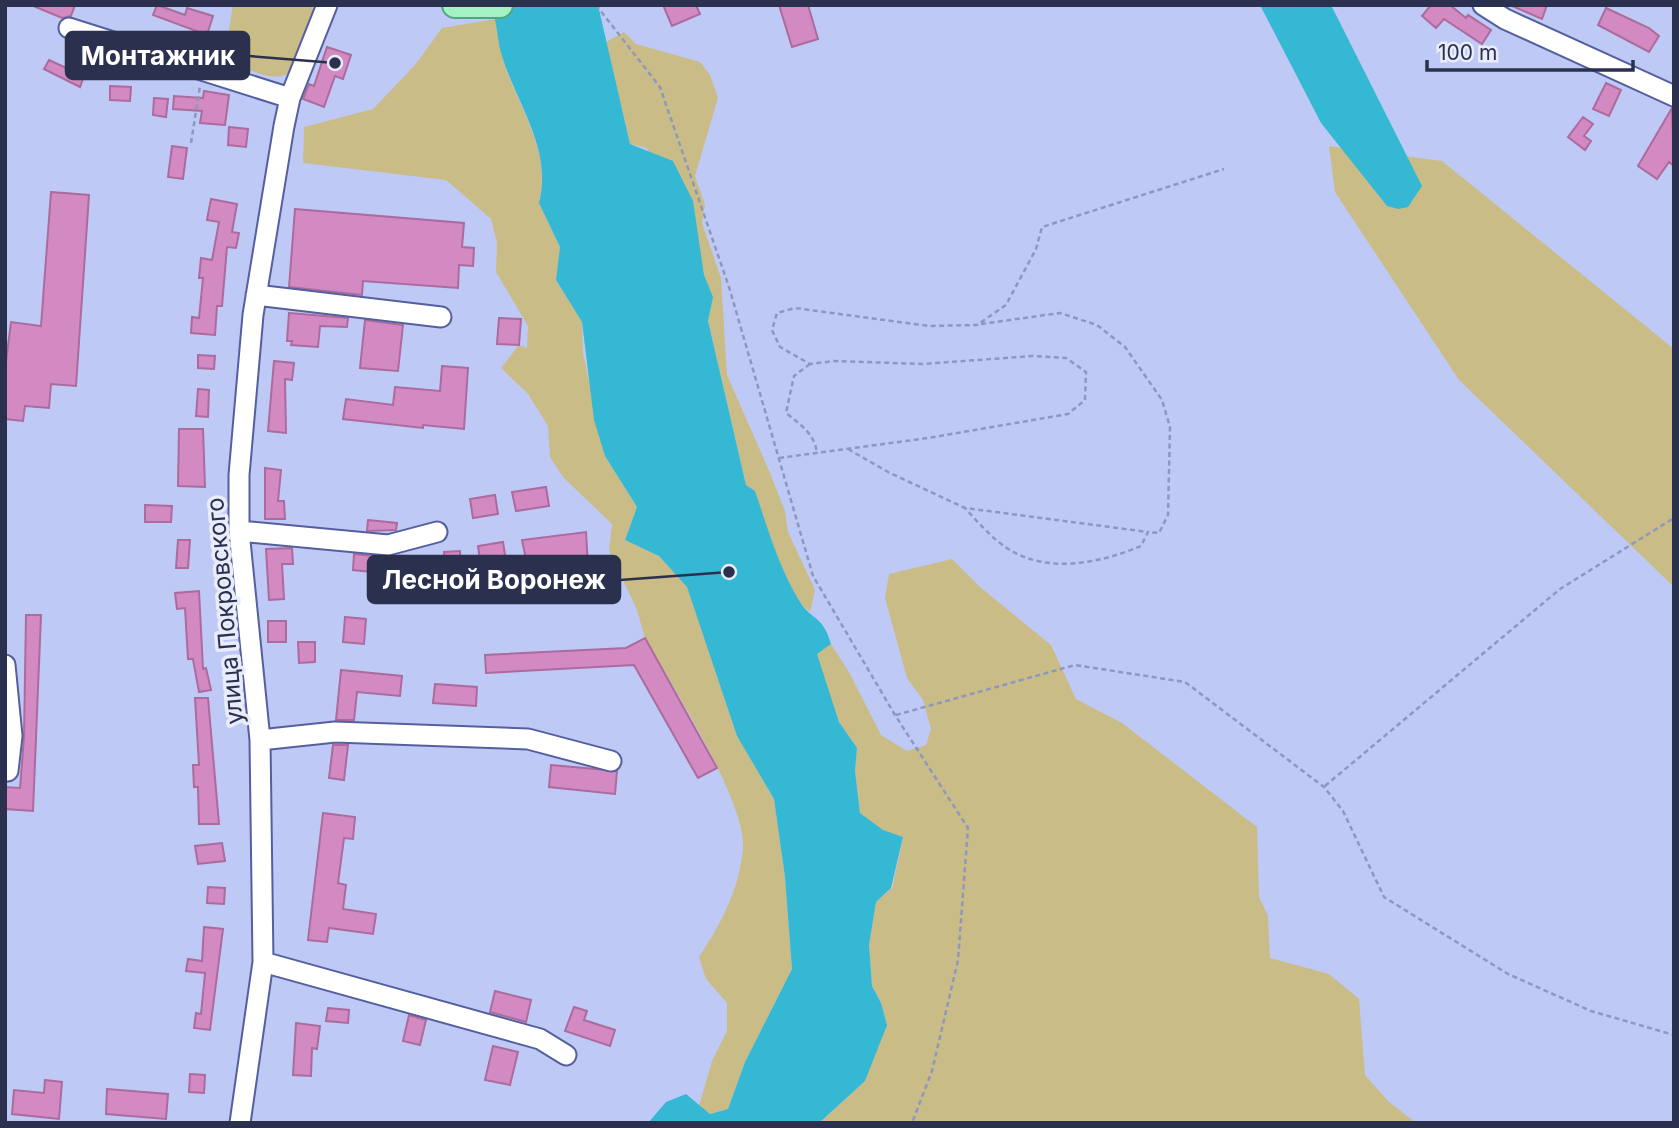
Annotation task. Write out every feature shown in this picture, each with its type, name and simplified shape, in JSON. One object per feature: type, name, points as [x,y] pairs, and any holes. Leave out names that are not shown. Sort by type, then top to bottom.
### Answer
[{"type":"main road","points":[[455,5],[500,5]]},
{"type":"street","name":"улица Покровского","points":[[240,1123],[263,962],[260,740],[239,531],[239,475],[256,295],[290,98],[327,5]]},
{"type":"street","points":[[1483,5],[1505,19],[1674,96]]},
{"type":"street","points":[[69,28],[290,98]]},
{"type":"street","points":[[256,295],[441,317]]},
{"type":"street","points":[[239,531],[388,545],[437,532]]},
{"type":"street","points":[[5,665],[12,736],[8,771],[5,771]]},
{"type":"street","points":[[260,740],[335,732],[528,739],[611,761]]},
{"type":"street","points":[[263,962],[540,1039],[566,1055]]},
{"type":"path","points":[[597,5],[660,87],[729,287],[813,576],[895,715],[968,828],[958,960],[932,1071],[912,1123]]},
{"type":"path","points":[[191,143],[201,69]]},
{"type":"path","points":[[977,325],[1006,304],[1036,249],[1042,227],[1224,169]]},
{"type":"path","points":[[810,364],[780,346],[772,330],[777,313],[795,308],[929,326],[977,325],[1060,313],[1097,325],[1125,347],[1162,400],[1170,427],[1168,515],[1159,533],[965,508],[888,472],[848,449]]},
{"type":"path","points":[[779,458],[848,449],[1068,414],[1084,400],[1086,372],[1066,358],[1032,356],[923,363],[834,361],[810,364],[794,376],[786,413],[809,432],[815,441],[817,453]]},
{"type":"path","points":[[965,508],[1002,545],[1032,559],[1062,564],[1094,563],[1114,558],[1141,546],[1148,532]]},
{"type":"path","points":[[1324,787],[1560,589],[1674,518]]},
{"type":"path","points":[[895,715],[1075,665],[1185,682],[1324,787],[1343,811],[1384,897],[1508,974],[1591,1011],[1674,1035]]},
{"type":"shaded area","points":[[233,5],[311,5],[315,14],[301,54],[288,74],[278,77],[265,75],[224,60]]},
{"type":"shaded area","points":[[491,5],[598,5],[630,144],[673,161],[693,201],[704,275],[713,297],[708,321],[746,485],[755,491],[786,576],[800,602],[821,623],[828,635],[831,644],[817,654],[839,722],[857,748],[855,771],[860,813],[883,830],[903,837],[891,888],[876,902],[869,945],[872,986],[881,1003],[887,1025],[865,1081],[819,1123],[648,1123],[666,1102],[686,1094],[710,1114],[728,1109],[745,1062],[792,969],[785,877],[774,799],[737,736],[687,587],[659,556],[625,540],[637,507],[605,456],[594,420],[582,322],[556,280],[560,247],[539,203],[542,183],[537,145],[501,53]]},
{"type":"shaded area","points":[[1260,5],[1331,5],[1422,186],[1408,207],[1398,209],[1387,206],[1321,123]]},
{"type":"shaded area","points":[[496,19],[507,71],[537,144],[542,183],[539,203],[560,247],[556,280],[582,322],[583,353],[605,456],[637,507],[625,540],[659,556],[687,587],[737,736],[774,799],[785,877],[792,969],[745,1062],[728,1109],[710,1114],[699,1106],[712,1061],[727,1031],[727,1003],[706,979],[699,957],[722,919],[738,879],[743,849],[741,828],[733,803],[705,743],[645,638],[637,610],[609,550],[612,524],[563,477],[550,457],[548,426],[528,394],[501,368],[519,345],[527,348],[528,326],[496,272],[497,243],[491,219],[446,180],[303,163],[304,127],[373,109],[415,65],[442,28]]},
{"type":"shaded area","points":[[624,32],[636,44],[700,62],[710,75],[718,98],[695,176],[705,205],[702,223],[721,278],[727,375],[785,511],[788,532],[815,590],[810,612],[791,589],[770,539],[755,492],[746,485],[708,321],[712,297],[647,148],[630,144],[606,42]]},
{"type":"shaded area","points":[[1329,146],[1442,161],[1674,349],[1674,587],[1459,380],[1335,192]]},
{"type":"shaded area","points":[[952,559],[980,587],[1051,645],[1076,699],[1122,723],[1257,827],[1259,897],[1268,916],[1270,958],[1329,974],[1359,999],[1365,1075],[1388,1101],[1416,1123],[819,1123],[865,1081],[881,1003],[872,986],[869,945],[876,902],[892,888],[903,838],[883,831],[860,813],[855,771],[857,748],[839,722],[816,654],[831,644],[849,672],[881,735],[907,751],[926,745],[931,729],[923,700],[907,678],[885,598],[889,574]]},
{"type":"building","points":[[31,5],[75,5],[71,16],[62,18]]},
{"type":"building","points":[[157,5],[185,15],[187,8],[213,16],[207,35],[153,15]]},
{"type":"building","points":[[663,5],[696,5],[700,14],[672,26]]},
{"type":"building","points":[[779,5],[808,5],[818,39],[792,47]]},
{"type":"building","points":[[1431,5],[1450,5],[1466,18],[1468,15],[1491,30],[1482,44],[1444,19],[1436,28],[1422,16]]},
{"type":"building","points":[[1510,5],[1547,5],[1542,19]]},
{"type":"building","points":[[1606,8],[1649,28],[1659,36],[1649,52],[1598,25]]},
{"type":"building","points":[[327,47],[351,55],[343,79],[335,76],[324,107],[303,99],[309,84],[314,86]]},
{"type":"building","points":[[49,60],[84,76],[80,87],[44,69]]},
{"type":"building","points":[[1606,83],[1621,90],[1609,116],[1593,109]]},
{"type":"building","points":[[110,86],[131,87],[130,101],[110,100]]},
{"type":"building","points":[[204,91],[229,95],[225,125],[200,123],[202,111],[173,109],[174,96],[203,98]]},
{"type":"building","points":[[154,98],[168,99],[166,117],[153,115]]},
{"type":"building","points":[[1672,108],[1674,166],[1669,162],[1657,179],[1638,166]]},
{"type":"building","points":[[1583,117],[1593,124],[1584,136],[1591,141],[1585,150],[1568,137]]},
{"type":"building","points":[[229,127],[248,129],[246,147],[228,145]]},
{"type":"building","points":[[172,146],[187,148],[183,179],[168,177]]},
{"type":"building","points":[[51,192],[89,195],[76,386],[51,384],[49,408],[25,406],[23,421],[5,419],[5,370],[11,322],[41,326]]},
{"type":"building","points":[[211,199],[237,204],[232,232],[239,233],[236,248],[227,247],[222,306],[217,306],[215,335],[191,333],[192,317],[199,318],[203,278],[199,278],[201,258],[212,260],[219,222],[207,220]]},
{"type":"building","points":[[295,209],[464,223],[462,247],[474,248],[473,266],[459,265],[458,288],[363,281],[362,295],[289,287]]},
{"type":"building","points":[[289,313],[348,318],[347,327],[320,326],[318,347],[291,345],[292,341],[287,341]]},
{"type":"building","points":[[499,318],[521,319],[519,345],[497,344]]},
{"type":"building","points":[[365,320],[403,325],[398,371],[360,368]]},
{"type":"building","points":[[198,355],[215,356],[214,369],[198,368]]},
{"type":"building","points":[[274,361],[294,363],[292,380],[285,379],[286,433],[268,431]]},
{"type":"building","points":[[442,366],[468,368],[464,429],[423,425],[423,428],[343,419],[346,399],[393,405],[395,387],[440,391]]},
{"type":"building","points":[[198,389],[209,390],[208,417],[196,416]]},
{"type":"building","points":[[179,429],[203,429],[205,487],[178,486]]},
{"type":"building","points":[[265,468],[281,470],[278,501],[284,501],[285,519],[265,519]]},
{"type":"building","points":[[546,487],[549,506],[516,511],[512,492]]},
{"type":"building","points":[[495,495],[498,514],[473,518],[470,499]]},
{"type":"building","points":[[145,505],[172,506],[171,522],[145,522]]},
{"type":"building","points":[[368,520],[397,523],[396,530],[367,531]]},
{"type":"building","points":[[586,532],[588,566],[566,568],[565,556],[527,564],[522,540]]},
{"type":"building","points":[[178,540],[190,540],[188,568],[176,568]]},
{"type":"building","points":[[503,542],[507,568],[482,572],[478,546]]},
{"type":"building","points":[[292,548],[293,564],[282,564],[284,599],[269,600],[266,549]]},
{"type":"building","points":[[460,551],[461,585],[446,586],[444,552]]},
{"type":"building","points":[[354,554],[373,556],[371,572],[353,570]]},
{"type":"building","points":[[199,591],[203,669],[206,668],[211,690],[199,692],[193,659],[188,659],[185,608],[177,609],[175,593]]},
{"type":"building","points":[[26,615],[41,615],[33,811],[5,809],[5,787],[20,788],[24,737]]},
{"type":"building","points":[[345,617],[366,619],[364,644],[343,642]]},
{"type":"building","points":[[268,621],[286,621],[286,642],[268,642]]},
{"type":"building","points":[[645,638],[717,768],[698,778],[634,665],[486,673],[485,655],[626,648]]},
{"type":"building","points":[[298,642],[315,642],[315,662],[299,663]]},
{"type":"building","points":[[341,670],[402,676],[400,696],[357,692],[354,720],[336,720]]},
{"type":"building","points":[[435,684],[477,687],[476,706],[433,703]]},
{"type":"building","points":[[195,698],[208,698],[219,824],[199,824],[198,787],[194,787],[193,765],[199,765]]},
{"type":"building","points":[[333,745],[348,745],[344,780],[329,778]]},
{"type":"building","points":[[551,765],[617,771],[615,794],[549,787]]},
{"type":"building","points":[[323,813],[355,817],[353,839],[344,838],[338,883],[346,885],[343,909],[376,914],[373,934],[329,928],[327,942],[308,940]]},
{"type":"building","points":[[222,843],[225,861],[198,864],[195,846]]},
{"type":"building","points":[[208,887],[225,888],[224,904],[207,903]]},
{"type":"building","points":[[204,927],[223,929],[210,1030],[194,1028],[196,1013],[201,1014],[205,973],[186,971],[188,959],[202,961]]},
{"type":"building","points":[[495,991],[531,1000],[526,1022],[490,1012]]},
{"type":"building","points":[[574,1007],[587,1011],[584,1020],[615,1030],[610,1046],[565,1031]]},
{"type":"building","points":[[328,1008],[349,1010],[348,1023],[326,1021]]},
{"type":"building","points":[[409,1015],[426,1020],[420,1045],[403,1041]]},
{"type":"building","points":[[296,1023],[320,1026],[317,1049],[312,1048],[311,1076],[293,1075]]},
{"type":"building","points":[[493,1046],[518,1052],[510,1085],[485,1080]]},
{"type":"building","points":[[190,1074],[205,1075],[204,1093],[189,1092]]},
{"type":"building","points":[[45,1080],[62,1082],[59,1119],[12,1114],[14,1090],[44,1093]]},
{"type":"building","points":[[107,1089],[168,1094],[166,1119],[106,1114]]},
{"type":"place","name":"Монтажник","points":[[335,63]]},
{"type":"place","name":"Лесной Воронеж","points":[[729,572]]}]
